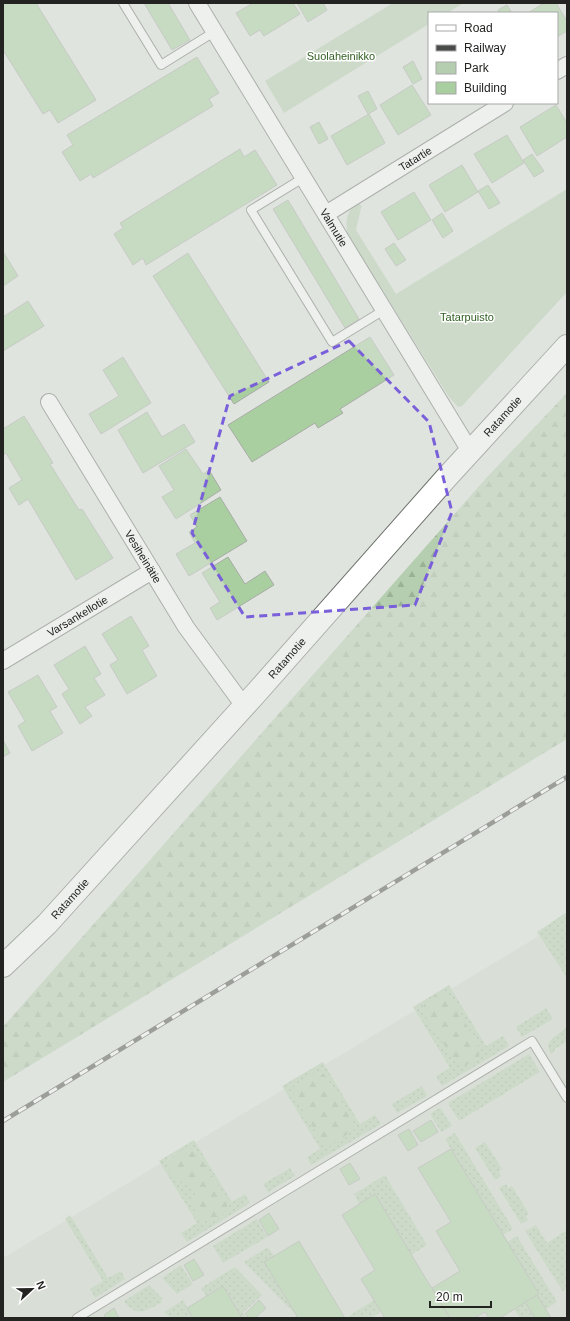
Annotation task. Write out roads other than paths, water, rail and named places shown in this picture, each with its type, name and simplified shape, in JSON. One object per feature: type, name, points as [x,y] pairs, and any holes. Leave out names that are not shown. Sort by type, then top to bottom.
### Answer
[{"type":"street","name":"Valmutie","points":[[197,3],[470,451]]},
{"type":"street","points":[[558,70],[567,65]]},
{"type":"street","name":"Tatartie","points":[[326,214],[503,104]]},
{"type":"street","name":"Ratamotie","points":[[3,966],[46,924],[244,706],[470,451],[567,346]]},
{"type":"street","name":"Vesiheinätie","points":[[49,402],[186,627],[244,706]]},
{"type":"street","name":"Varsankellotie","points":[[3,661],[152,571]]},
{"type":"lane","points":[[123,3],[161,65],[214,32]]},
{"type":"lane","points":[[303,178],[252,210],[332,342],[384,310]]},
{"type":"lane","points":[[77,1318],[532,1041],[567,1098]]},
{"type":"railway","points":[[3,1121],[567,777]]},
{"type":"park label","name":"Suolaheinikko","points":[[341,56]]},
{"type":"park label","name":"Tatarpuisto","points":[[467,317]]}]
